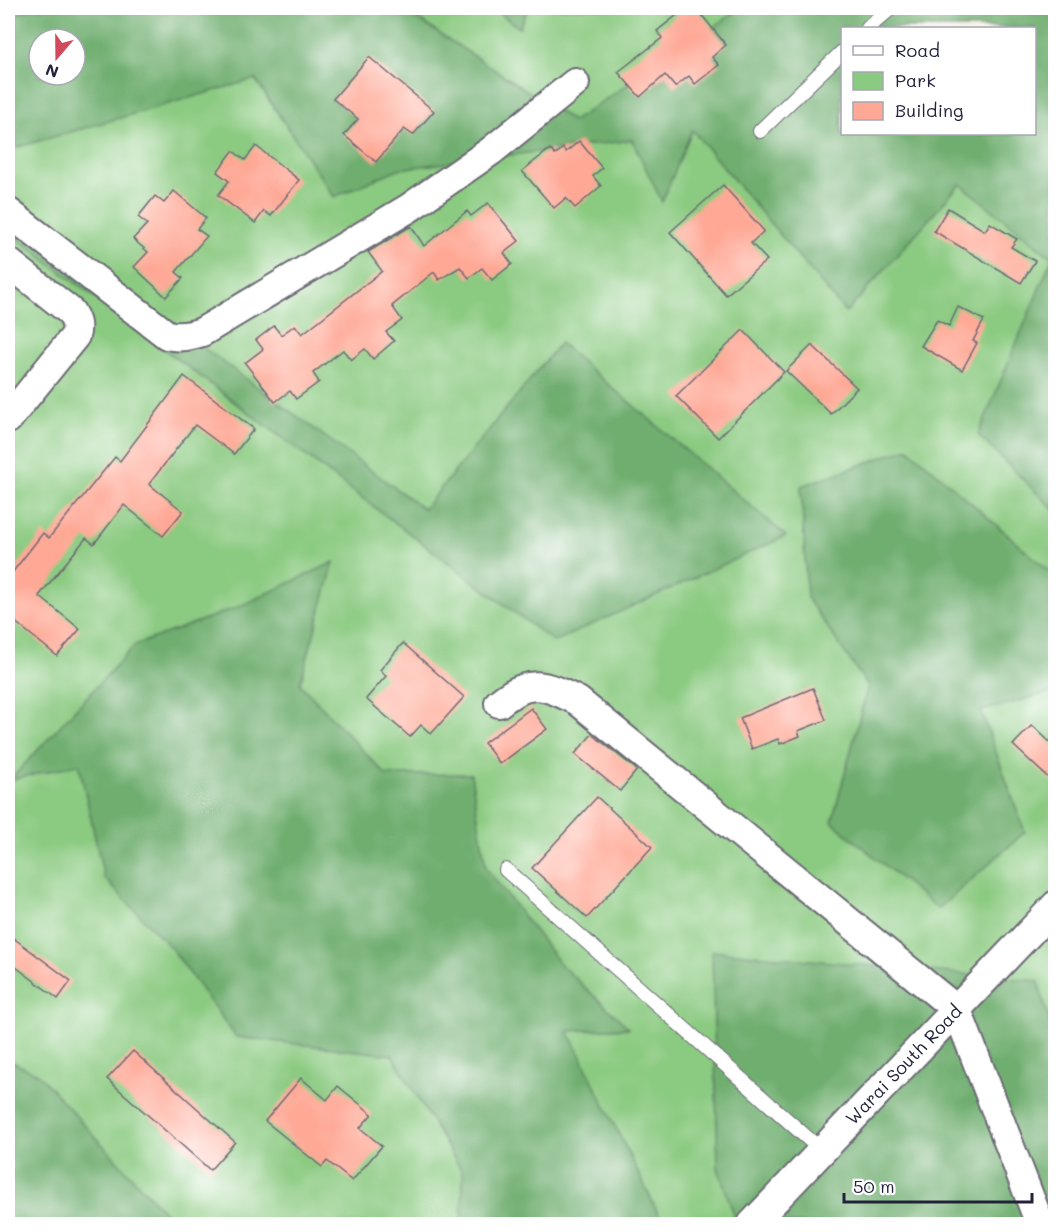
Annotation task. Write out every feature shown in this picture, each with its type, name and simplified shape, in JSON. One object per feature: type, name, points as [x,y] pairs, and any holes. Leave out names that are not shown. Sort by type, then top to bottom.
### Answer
[{"type":"street","points":[[8,212],[167,335],[177,338],[185,337],[202,332],[409,208],[491,151],[575,83]]},
{"type":"street","points":[[8,262],[71,312],[77,329],[75,336],[8,419]]},
{"type":"street","points":[[499,703],[512,692],[531,686],[550,687],[578,700],[957,1010],[1040,1224]]},
{"type":"street","name":"Warai South Road","points":[[752,1224],[1056,905]]},
{"type":"lane","points":[[869,27],[891,8]]},
{"type":"lane","points":[[760,131],[841,54]]},
{"type":"lane","points":[[506,870],[822,1151]]},
{"type":"green space","points":[[8,8],[1055,8],[1055,1224],[8,1224]]},
{"type":"green space","points":[[34,8],[401,8],[573,121],[742,8],[1055,8],[1055,511],[978,435],[1052,258],[960,184],[846,313],[692,130],[662,202],[632,140],[398,169],[334,197],[255,79],[8,150],[8,17]]},
{"type":"green space","points":[[493,8],[528,8],[519,28]]},
{"type":"green space","points":[[8,205],[424,509],[560,343],[786,536],[554,642],[8,232]]},
{"type":"green space","points":[[908,448],[1055,576],[1055,691],[981,711],[1025,832],[938,909],[832,822],[868,686],[807,598],[801,486]]},
{"type":"green space","points":[[334,562],[300,684],[386,775],[471,774],[486,868],[562,966],[629,1028],[568,1031],[662,1221],[658,1224],[462,1224],[463,1173],[392,1055],[236,1037],[172,949],[104,878],[79,764],[10,780],[135,645],[238,607]]},
{"type":"green space","points":[[712,951],[1038,981],[1055,1040],[1055,1224],[952,1224],[951,1221],[937,1224],[737,1224],[718,1168]]},
{"type":"green space","points":[[8,1060],[38,1074],[175,1224],[8,1224]]},
{"type":"building","points":[[686,8],[696,8],[726,45],[712,57],[719,65],[695,84],[689,76],[675,87],[665,75],[640,97],[618,72],[662,38],[657,31]]},
{"type":"building","points":[[369,57],[434,111],[413,135],[404,129],[376,162],[344,135],[358,119],[333,99]]},
{"type":"building","points":[[579,141],[602,168],[593,176],[601,186],[575,208],[566,198],[554,208],[522,171],[550,149],[555,155],[563,148],[566,152]]},
{"type":"building","points":[[256,146],[299,180],[271,216],[264,211],[255,223],[218,195],[229,181],[217,172],[233,151],[245,160]]},
{"type":"building","points":[[723,185],[764,231],[751,243],[767,260],[726,295],[670,232]]},
{"type":"building","points":[[174,191],[206,218],[197,229],[207,236],[176,272],[183,278],[166,297],[134,267],[148,252],[133,239],[147,224],[138,217],[155,196],[164,203]]},
{"type":"building","points":[[488,203],[519,241],[504,253],[512,264],[492,280],[482,268],[469,278],[460,267],[439,280],[434,272],[392,306],[402,320],[386,332],[394,341],[373,359],[365,349],[351,360],[343,350],[313,373],[319,382],[296,399],[290,391],[275,402],[245,363],[263,349],[256,340],[274,326],[281,335],[295,325],[302,334],[382,271],[368,252],[411,226],[424,246],[467,211],[471,216]]},
{"type":"building","points":[[948,208],[985,231],[990,223],[1017,239],[1011,247],[1035,261],[1021,283],[934,231]]},
{"type":"building","points":[[958,307],[984,320],[973,341],[977,343],[962,370],[921,346],[937,320],[949,326]]},
{"type":"building","points":[[743,330],[784,372],[718,438],[676,396]]},
{"type":"building","points":[[812,345],[857,388],[831,414],[786,371]]},
{"type":"building","points":[[184,376],[254,429],[234,454],[195,425],[149,484],[183,511],[163,536],[124,505],[94,544],[86,538],[39,596],[80,629],[57,656],[8,616],[8,578],[43,533],[49,538],[115,457],[120,461]]},
{"type":"building","points":[[403,643],[464,697],[431,734],[421,725],[410,737],[366,699],[386,676],[380,670]]},
{"type":"building","points":[[813,688],[826,720],[798,731],[800,736],[780,744],[778,739],[752,749],[740,718]]},
{"type":"building","points":[[531,708],[547,729],[500,764],[484,743]]},
{"type":"building","points":[[1032,725],[1056,748],[1056,785],[1013,745]]},
{"type":"building","points":[[592,734],[637,770],[620,791],[575,754]]},
{"type":"building","points":[[597,797],[652,847],[587,918],[532,868]]},
{"type":"building","points":[[8,934],[71,981],[58,999],[8,961]]},
{"type":"building","points":[[133,1051],[235,1142],[210,1170],[107,1079]]},
{"type":"building","points":[[301,1078],[327,1100],[338,1086],[372,1114],[360,1128],[382,1146],[352,1181],[327,1161],[322,1167],[265,1121]]}]
